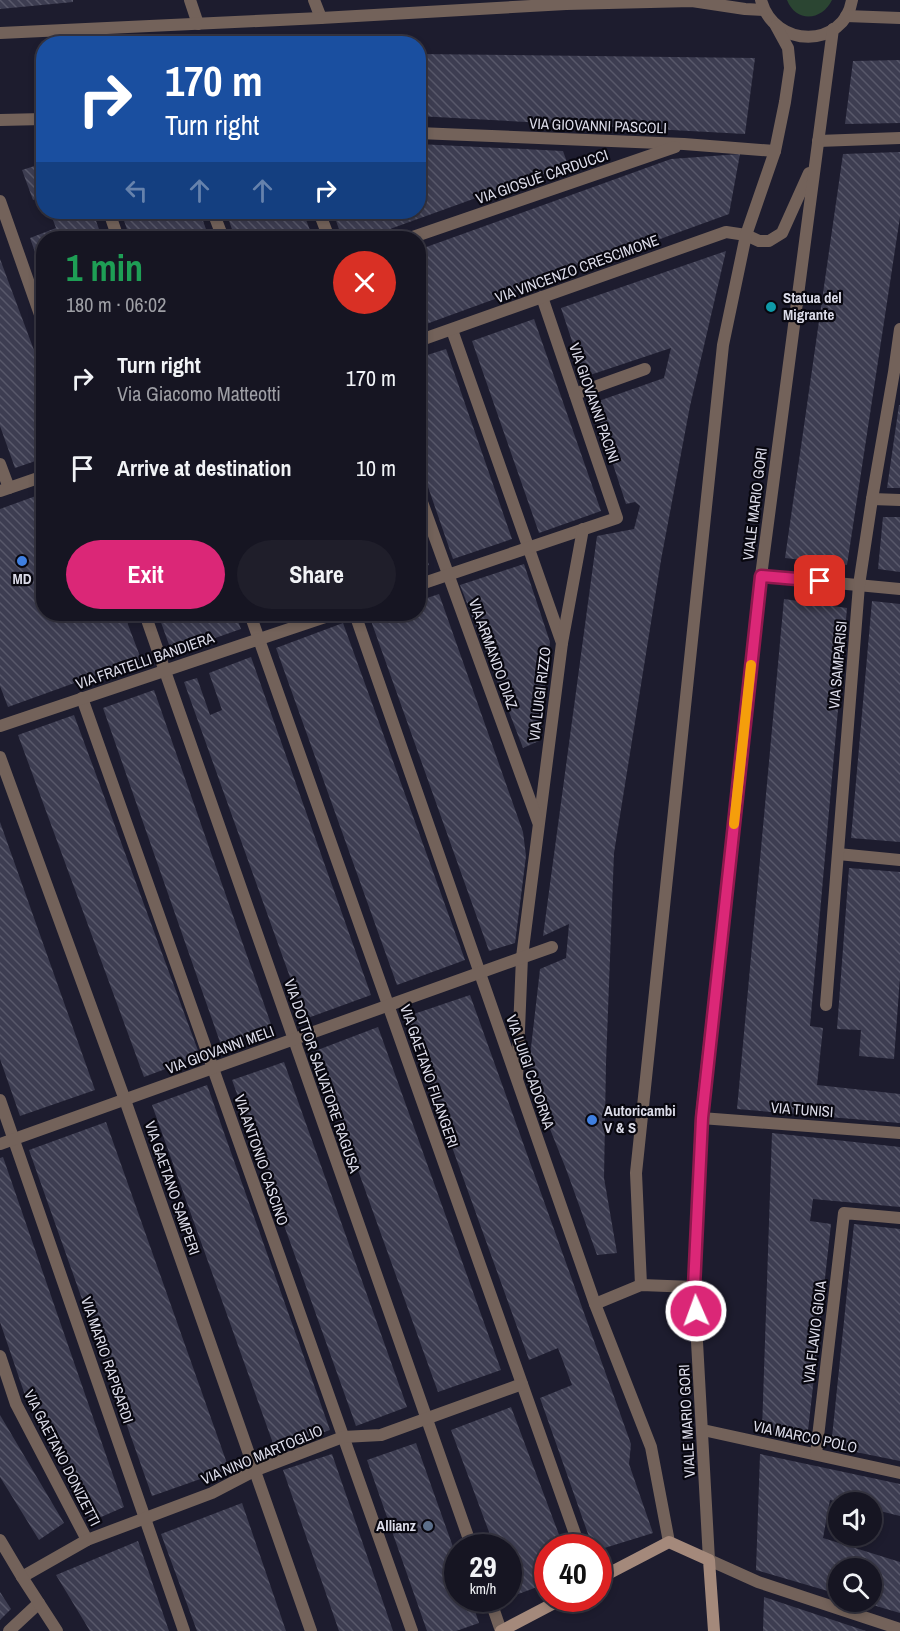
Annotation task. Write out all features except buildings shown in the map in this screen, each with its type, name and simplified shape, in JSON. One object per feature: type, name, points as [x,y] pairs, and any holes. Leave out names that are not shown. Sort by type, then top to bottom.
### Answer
[{"type":"main road","points":[[612,1573],[669,1542],[709,1560]]},
{"type":"main road","name":"VIALE MARIO GORI","points":[[709,1560],[714,1631]]},
{"type":"main road","points":[[501,1631],[537,1612]]},
{"type":"street","points":[[190,0],[198,24]]},
{"type":"street","points":[[314,0],[321,18]]},
{"type":"street","points":[[0,33],[321,18],[457,5],[692,0],[745,9],[763,5],[788,48],[790,68],[775,151],[746,236],[723,345],[636,1173],[641,1285]]},
{"type":"street","points":[[776,26],[789,34],[804,38],[820,36],[833,29],[846,16],[852,0]]},
{"type":"street","points":[[846,16],[900,18]]},
{"type":"street","name":"VIALE MARIO GORI","points":[[709,1560],[694,1287],[702,1118],[761,576],[833,29]]},
{"type":"street","points":[[0,120],[36,119]]},
{"type":"street","name":"VIA GIOVANNI PASCOLI","points":[[426,133],[684,144],[775,151]]},
{"type":"street","points":[[818,141],[900,138]]},
{"type":"street","name":"VIA GIOSUÈ CARDUCCI","points":[[426,233],[684,144]]},
{"type":"street","name":"VIA VINCENZO CRESCIMONE","points":[[426,338],[726,232],[759,241],[769,241],[782,233],[815,160]]},
{"type":"street","points":[[0,201],[36,303]]},
{"type":"street","name":"VIA GIOVANNI PACINI","points":[[542,297],[617,518],[583,529]]},
{"type":"street","name":"VIA SAMPARISI","points":[[826,1005],[859,585],[872,499],[897,372],[900,329]]},
{"type":"street","name":"VIA LUIGI RIZZO","points":[[453,330],[562,644],[522,957],[517,1078]]},
{"type":"street","points":[[575,394],[645,369]]},
{"type":"street","points":[[0,464],[4,490],[36,479]]},
{"type":"street","points":[[872,499],[900,500]]},
{"type":"street","name":"VIA ARMANDO DIAZ","points":[[426,513],[539,826]]},
{"type":"street","points":[[426,582],[583,529],[562,644]]},
{"type":"street","points":[[761,576],[900,589]]},
{"type":"street","name":"VIA DOTTOR SALVATORE RAGUSA","points":[[148,621],[467,1534]]},
{"type":"street","name":"VIA GAETANO FILANGERI","points":[[253,621],[575,1534]]},
{"type":"street","name":"VIA FRATELLI BANDIERA","points":[[0,726],[313,621]]},
{"type":"street","name":"VIA LUIGI CADORNA","points":[[357,621],[595,1304],[651,1447],[669,1542]]},
{"type":"street","name":"VIA ANTONIO CASCINO","points":[[82,699],[412,1631]]},
{"type":"street","name":"VIA GAETANO SAMPERI","points":[[0,757],[125,1100],[311,1631]]},
{"type":"street","points":[[838,854],[900,860]]},
{"type":"street","name":"VIA GIOVANNI MELI","points":[[0,1144],[552,947]]},
{"type":"street","name":"VIA MARIO RAPISARDI","points":[[0,1100],[184,1631]]},
{"type":"street","name":"VIA TUNISI","points":[[702,1118],[900,1133]]},
{"type":"street","name":"VIA FLAVIO GIOIA","points":[[816,1454],[844,1213],[900,1218]]},
{"type":"street","points":[[595,1304],[641,1285],[694,1287]]},
{"type":"street","name":"VIA GAETANO DONIZETTI","points":[[0,1356],[16,1404],[87,1540]]},
{"type":"street","name":"VIA NINO MARTOGLIO","points":[[22,1577],[87,1540],[212,1493],[255,1471],[343,1437],[381,1435],[522,1384]]},
{"type":"street","points":[[0,1386],[16,1404]]},
{"type":"street","name":"VIA MARCO POLO","points":[[703,1430],[900,1473]]},
{"type":"street","points":[[0,1540],[57,1631]]},
{"type":"street","points":[[709,1560],[758,1582],[900,1629]]},
{"type":"street","points":[[9,1631],[39,1603]]},
{"type":"street","points":[[494,1612],[501,1631]]},
{"type":"green space","points":[[787,0],[832,0],[822,12],[803,16],[796,13]]},
{"type":"slow traffic","points":[[734,824],[751,665]]},
{"type":"place","name":"Statua del Migrante","points":[[771,307]]},
{"type":"place","name":"MD","points":[[22,561]]},
{"type":"place","name":"Autoricambi V & S","points":[[592,1120]]},
{"type":"place","name":"Allianz","points":[[428,1526]]},
{"type":"route","points":[[696,1311],[694,1287],[702,1118],[761,576],[820,581]]}]
